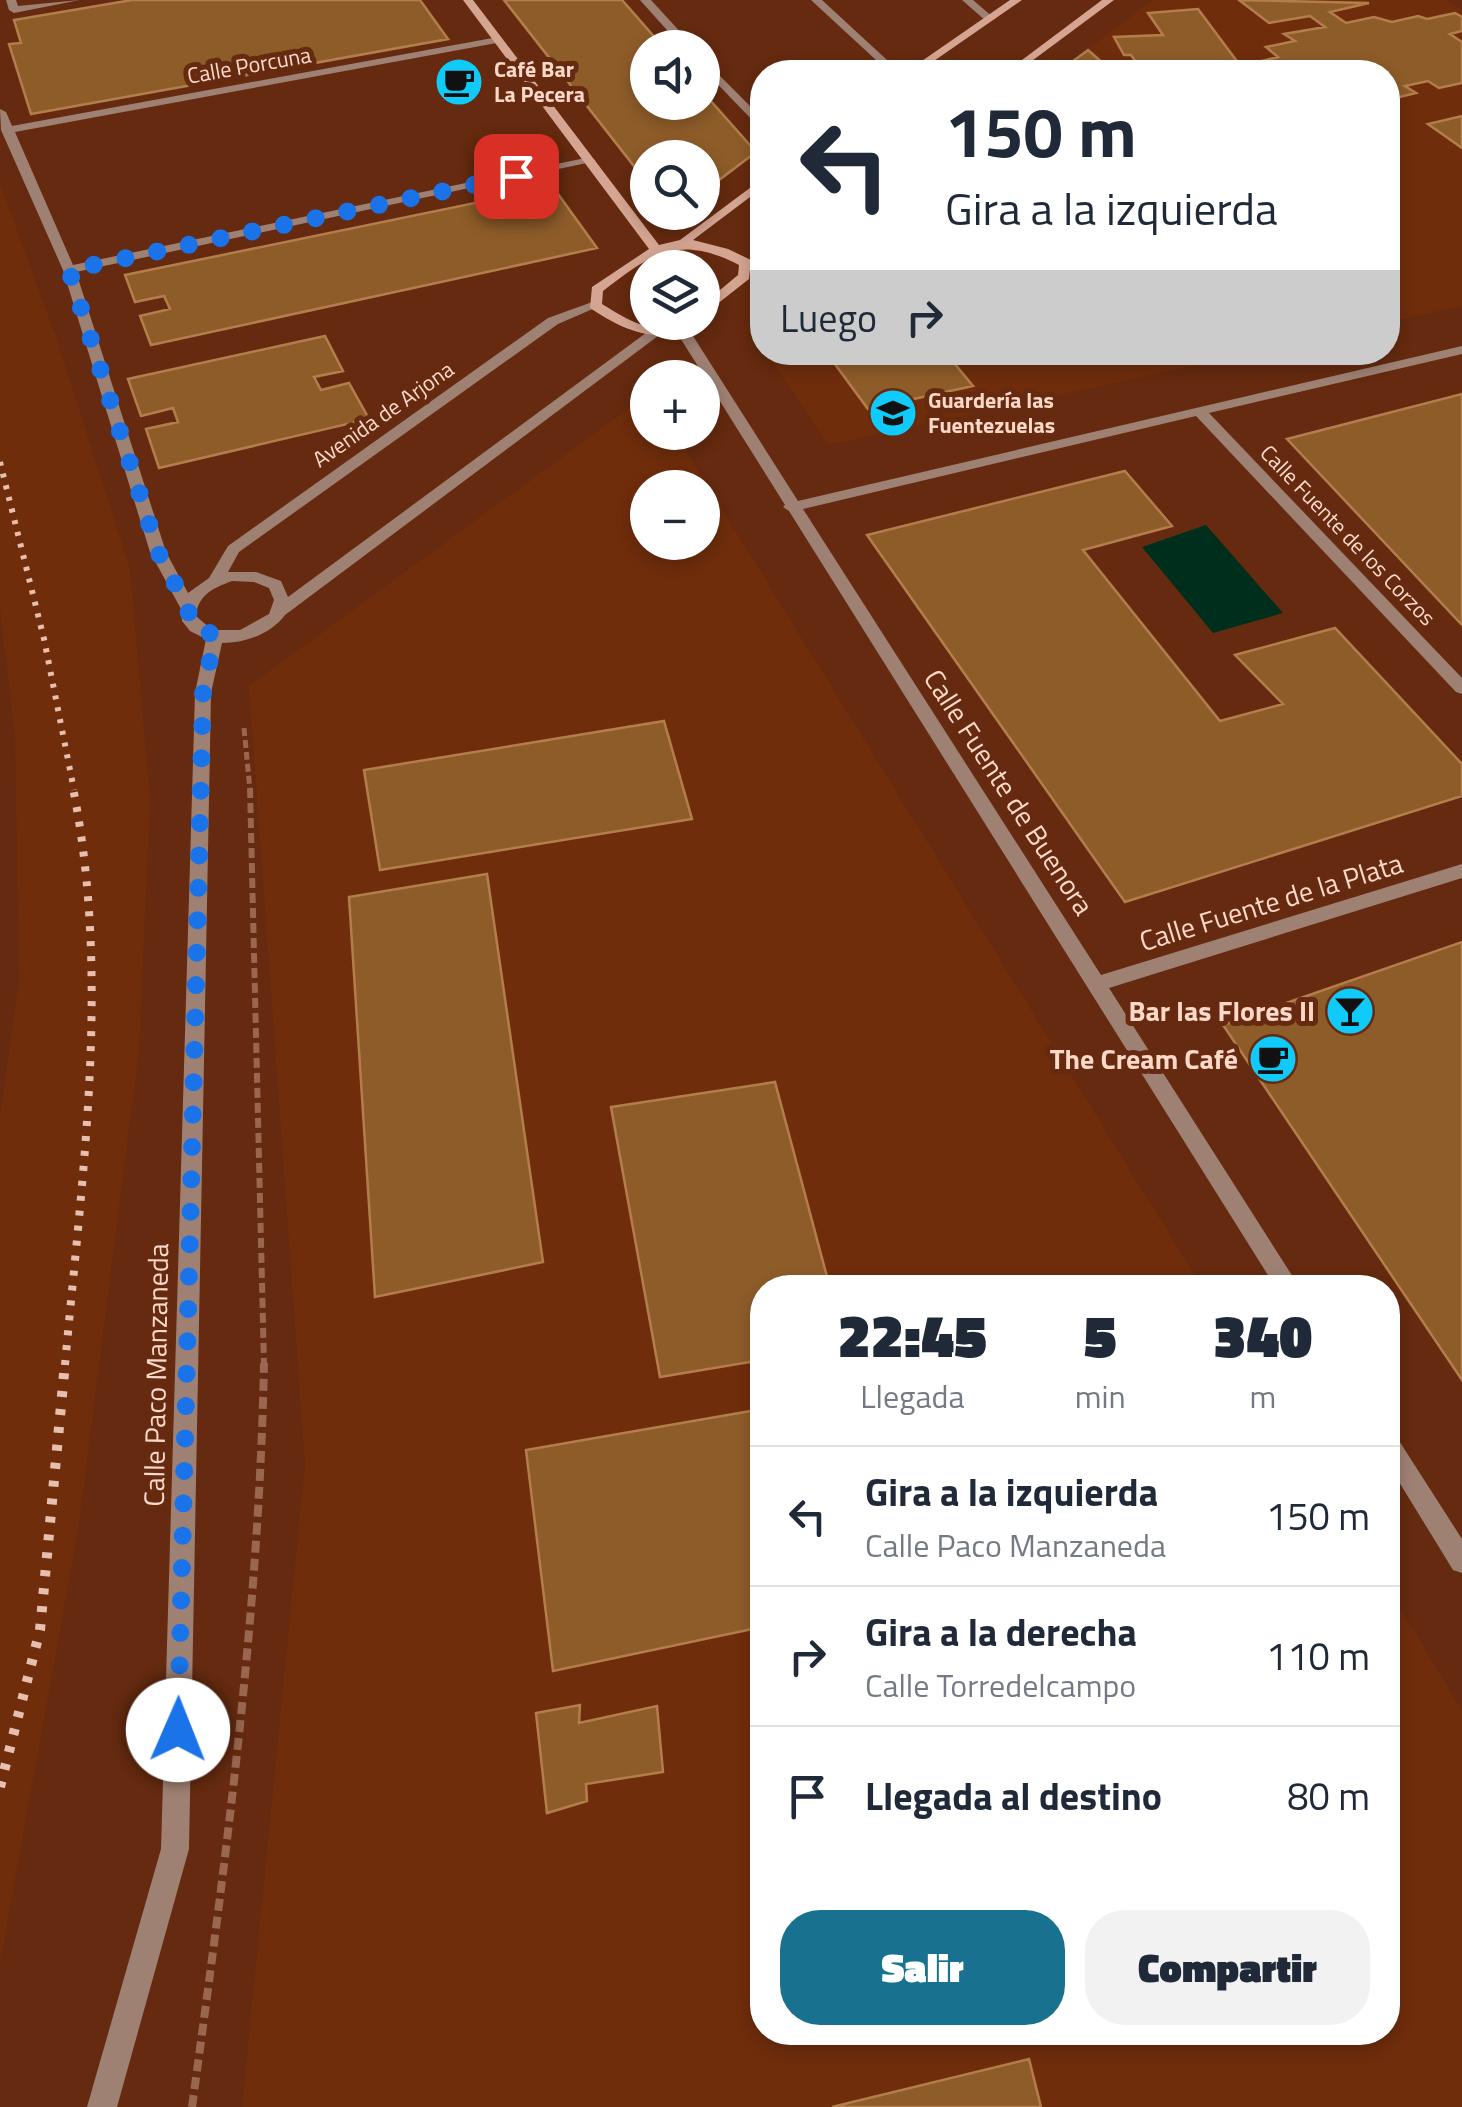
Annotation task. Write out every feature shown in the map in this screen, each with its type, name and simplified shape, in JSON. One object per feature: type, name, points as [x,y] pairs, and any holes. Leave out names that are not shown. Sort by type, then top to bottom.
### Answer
[{"type":"street","points":[[12,5],[75,0]]},
{"type":"street","points":[[468,0],[656,249]]},
{"type":"street","points":[[645,0],[673,30]]},
{"type":"street","points":[[816,0],[882,60]]},
{"type":"street","points":[[968,0],[990,19]]},
{"type":"street","points":[[929,60],[1018,0]]},
{"type":"street","points":[[1027,60],[1109,0]]},
{"type":"street","name":"Calle Porcuna","points":[[6,130],[498,40]]},
{"type":"street","points":[[720,80],[750,111]]},
{"type":"street","points":[[0,112],[69,270],[158,552],[188,608],[192,626],[215,636],[254,632],[646,340]]},
{"type":"street","points":[[69,270],[590,161]]},
{"type":"street","points":[[630,326],[596,305],[597,290],[656,249],[686,240],[750,192]]},
{"type":"street","points":[[686,240],[720,247],[746,262]]},
{"type":"street","points":[[746,262],[750,260]]},
{"type":"street","points":[[720,297],[744,276],[746,262]]},
{"type":"street","name":"Avenida de Arjona","points":[[215,581],[233,549],[553,321],[596,305]]},
{"type":"street","name":"Calle Fuente de Buenora","points":[[694,340],[791,507],[1281,1275]]},
{"type":"street","points":[[791,507],[1462,350]]},
{"type":"street","name":"Calle Fuente de los Corzos","points":[[1201,414],[1462,688]]},
{"type":"street","points":[[188,608],[199,591],[215,581],[248,576],[270,582],[281,595],[280,611]]},
{"type":"street","name":"Calle Paco Manzaneda","points":[[102,2107],[175,1849],[203,693],[215,636]]},
{"type":"street","name":"Calle Fuente de la Plata","points":[[1097,984],[1462,871]]},
{"type":"street","points":[[1400,1463],[1462,1561]]},
{"type":"path","points":[[192,2107],[238,1772],[262,1472],[265,1305],[257,1138],[252,818],[244,724]]},
{"type":"shaded area","points":[[1152,0],[1448,0],[1462,10],[1462,306],[1400,319],[1400,60],[1074,60]]},
{"type":"shaded area","points":[[0,183],[57,340],[130,569],[150,799],[139,1051],[78,1530],[0,1963],[0,1118],[19,979],[15,737],[0,608]]},
{"type":"shaded area","name":"Guardería las Fuentezuelas","points":[[774,365],[1197,365],[829,445]]},
{"type":"shaded area","points":[[630,407],[630,450],[685,450],[698,470],[630,470],[630,560],[720,560],[720,506],[1195,1275],[750,1275],[750,2045],[1400,2045],[1400,1609],[1462,1710],[1462,2107],[242,2107],[305,1464],[249,686]]},
{"type":"shaded area","points":[[1206,525],[1283,613],[1213,633],[1142,547]]},
{"type":"building","points":[[132,0],[420,0],[448,39],[31,114],[9,44],[21,43],[14,20]]},
{"type":"building","points":[[504,0],[622,0],[648,30],[630,30],[630,120],[720,120],[720,111],[750,145],[750,157],[720,179],[720,140],[630,140],[630,161]]},
{"type":"building","points":[[1239,0],[1369,3],[1330,12],[1346,23],[1374,17],[1392,22],[1418,16],[1427,19],[1455,13],[1462,17],[1462,31],[1450,34],[1462,42],[1462,83],[1439,88],[1428,81],[1405,86],[1416,93],[1400,97],[1400,60],[1266,60],[1278,57],[1266,47],[1295,41],[1284,34],[1325,27],[1310,16],[1269,23]]},
{"type":"building","points":[[1198,9],[1236,60],[1135,60],[1131,55],[1124,55],[1114,37],[1163,35],[1148,13]]},
{"type":"building","points":[[1088,50],[1099,60],[1074,60]]},
{"type":"building","points":[[1462,116],[1462,148],[1428,124]]},
{"type":"building","points":[[553,187],[597,248],[151,345],[140,316],[170,309],[164,296],[135,302],[125,275]]},
{"type":"building","points":[[325,336],[343,371],[314,377],[321,390],[349,383],[369,419],[159,468],[146,429],[178,422],[173,408],[141,416],[128,379]]},
{"type":"building","name":"Guardería las Fuentezuelas","points":[[836,365],[956,365],[973,386],[868,409]]},
{"type":"building","points":[[1462,394],[1462,625],[1287,439]]},
{"type":"building","points":[[1125,471],[1172,526],[1083,550],[1220,721],[1283,704],[1235,655],[1335,628],[1462,764],[1462,796],[1125,902],[867,535]]},
{"type":"building","points":[[664,721],[692,819],[380,870],[364,770]]},
{"type":"building","points":[[487,874],[543,1262],[375,1297],[349,897]]},
{"type":"building","points":[[1462,942],[1462,1380],[1400,1288],[1400,1275],[1391,1275],[1223,1025]]},
{"type":"building","points":[[775,1082],[827,1275],[750,1275],[750,1362],[660,1377],[611,1107]]},
{"type":"building","points":[[750,1411],[750,1630],[553,1671],[526,1450]]},
{"type":"building","points":[[580,1705],[579,1723],[657,1706],[663,1772],[586,1784],[587,1801],[547,1813],[536,1713]]},
{"type":"building","points":[[1029,2059],[1041,2107],[832,2107]]},
{"type":"railway","points":[[0,462],[44,639],[74,790]]},
{"type":"railway","points":[[65,1365],[85,1149],[92,1004],[84,860],[73,788]]},
{"type":"railway","points":[[0,1787],[40,1630],[65,1363]]},
{"type":"place","name":"Café Bar La Pecera","points":[[459,82]]},
{"type":"place","name":"Guardería las Fuentezuelas","points":[[893,413]]},
{"type":"place","name":"Bar las Flores II","points":[[1350,1011]]},
{"type":"place","name":"The Cream Café","points":[[1273,1059]]},
{"type":"route","points":[[178,1730],[203,693],[215,636],[190,622],[188,608],[158,552],[69,270],[516,176]]}]
